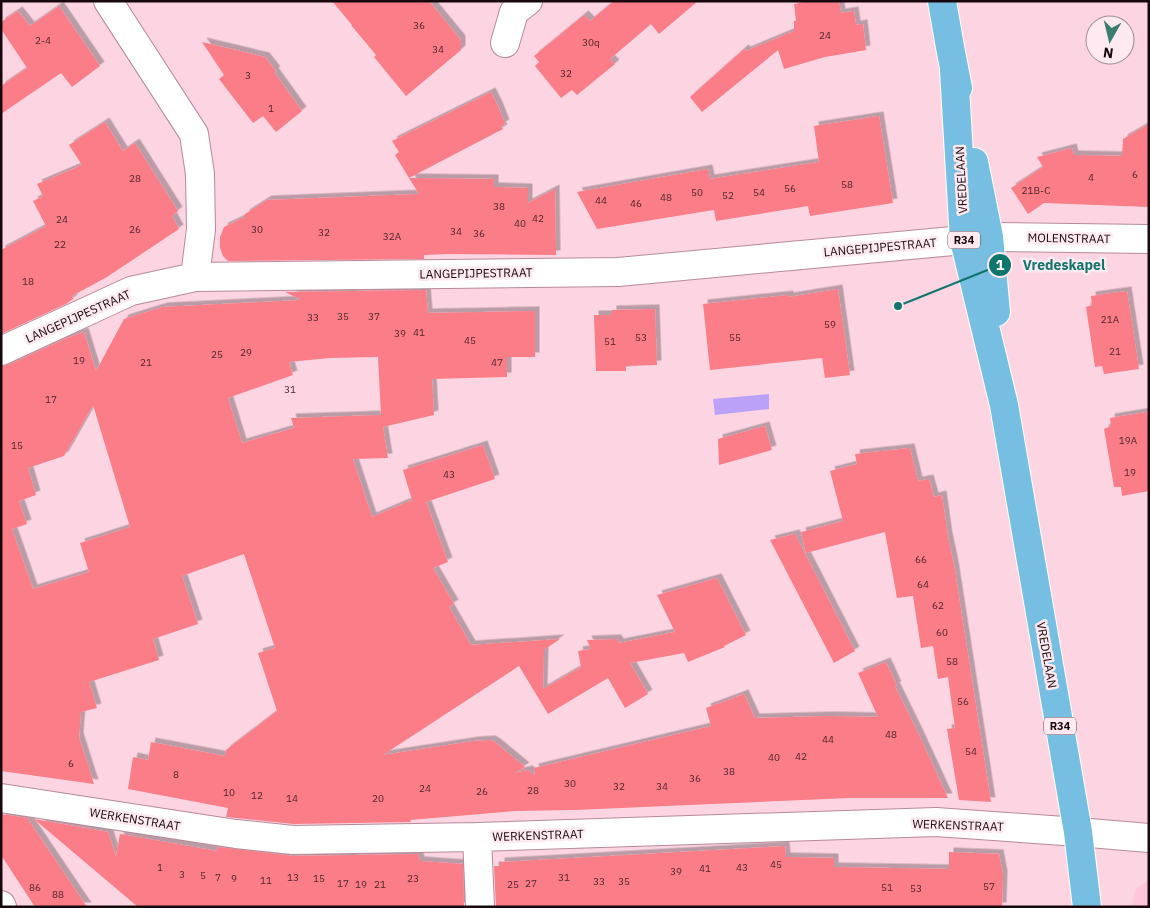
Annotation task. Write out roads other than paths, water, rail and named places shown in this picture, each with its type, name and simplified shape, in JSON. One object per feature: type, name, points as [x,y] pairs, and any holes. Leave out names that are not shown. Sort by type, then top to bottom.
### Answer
[{"type":"main road","name":"VREDELAAN","points":[[942,1],[1004,405],[1078,832],[1087,907]]},
{"type":"street","points":[[108,1],[194,134],[200,174],[201,229],[195,277]]},
{"type":"street","points":[[504,43],[515,5]]},
{"type":"street","name":"LANGEPIJPESTRAAT","points":[[1,351],[131,291],[195,277],[618,272],[977,238]]},
{"type":"street","name":"MOLENSTRAAT","points":[[977,238],[1149,239]]},
{"type":"street","name":"WERKENSTRAAT","points":[[1,798],[236,834],[293,840],[477,837],[936,822],[1149,838]]},
{"type":"street","points":[[477,837],[480,907]]},
{"type":"place","name":"Vredeskapel","points":[[898,306]]}]
